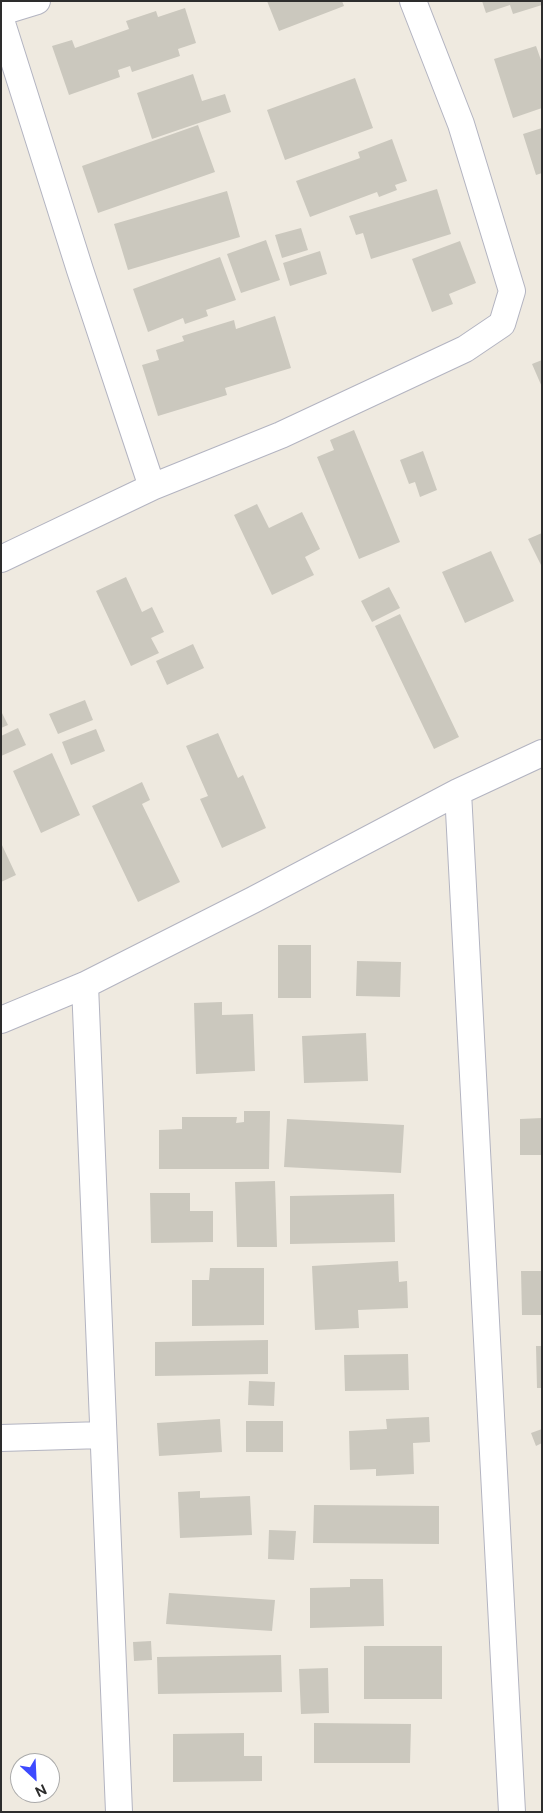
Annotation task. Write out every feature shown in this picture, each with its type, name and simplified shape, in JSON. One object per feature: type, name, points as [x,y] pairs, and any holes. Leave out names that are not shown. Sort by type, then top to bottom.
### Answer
[{"type":"street","points":[[1,12],[37,1]]},
{"type":"street","points":[[1,558],[152,487],[281,435],[466,350],[502,324],[512,291],[462,124],[413,1]]},
{"type":"street","points":[[1,20],[80,270],[152,487]]},
{"type":"street","points":[[1,1020],[85,985],[253,900],[458,792],[542,754]]},
{"type":"street","points":[[458,792],[512,1812]]},
{"type":"street","points":[[85,985],[119,1812]]},
{"type":"street","points":[[1,1438],[103,1434]]},
{"type":"building","points":[[267,1],[342,1],[344,6],[279,31]]},
{"type":"building","points":[[482,1],[542,1],[542,5],[513,14],[510,5],[486,13]]},
{"type":"building","points":[[185,8],[196,43],[178,49],[180,56],[132,72],[130,66],[118,70],[120,77],[69,95],[52,46],[72,40],[75,48],[129,29],[126,21],[156,11],[158,17]]},
{"type":"building","points":[[536,46],[542,63],[542,108],[513,118],[494,59]]},
{"type":"building","points":[[193,74],[202,101],[225,94],[231,112],[152,139],[137,93]]},
{"type":"building","points":[[355,78],[373,128],[285,160],[267,110]]},
{"type":"building","points":[[198,125],[215,172],[98,213],[82,166]]},
{"type":"building","points":[[542,128],[542,173],[536,175],[523,134]]},
{"type":"building","points":[[392,139],[407,181],[395,185],[397,190],[379,197],[377,192],[310,217],[296,181],[360,158],[358,152]]},
{"type":"building","points":[[437,189],[451,234],[371,259],[363,233],[356,235],[349,216]]},
{"type":"building","points":[[227,191],[240,237],[128,270],[114,224]]},
{"type":"building","points":[[301,228],[308,250],[282,258],[275,235]]},
{"type":"building","points":[[266,240],[280,280],[241,293],[227,254]]},
{"type":"building","points":[[460,241],[476,283],[449,294],[453,304],[432,312],[412,259]]},
{"type":"building","points":[[320,251],[327,274],[290,286],[283,263]]},
{"type":"building","points":[[220,257],[236,300],[206,310],[208,316],[185,324],[183,318],[148,332],[133,289]]},
{"type":"building","points":[[275,316],[291,368],[225,388],[227,395],[158,416],[142,365],[159,360],[156,350],[184,341],[182,336],[234,320],[236,329]]},
{"type":"building","points":[[542,360],[542,387],[532,364]]},
{"type":"building","points":[[354,430],[400,542],[359,559],[317,457],[334,450],[330,440]]},
{"type":"building","points":[[423,451],[437,490],[420,497],[415,482],[409,484],[400,460]]},
{"type":"building","points":[[257,504],[269,528],[302,512],[320,549],[305,557],[314,575],[272,595],[234,515]]},
{"type":"building","points":[[542,533],[542,567],[528,539]]},
{"type":"building","points":[[491,551],[514,601],[465,623],[442,572]]},
{"type":"building","points":[[126,577],[142,612],[152,607],[164,632],[151,638],[159,653],[131,666],[96,591]]},
{"type":"building","points":[[389,587],[400,608],[372,622],[361,601]]},
{"type":"building","points":[[400,614],[459,737],[434,749],[375,626]]},
{"type":"building","points":[[193,644],[204,668],[167,685],[156,661]]},
{"type":"building","points":[[85,700],[93,720],[58,734],[49,714]]},
{"type":"building","points":[[1,711],[8,725],[1,728]]},
{"type":"building","points":[[18,728],[26,745],[1,756],[1,736]]},
{"type":"building","points":[[96,729],[105,751],[71,765],[62,742]]},
{"type":"building","points":[[218,733],[238,778],[243,775],[266,828],[222,848],[200,799],[208,796],[186,746]]},
{"type":"building","points":[[52,753],[80,815],[41,833],[13,771]]},
{"type":"building","points":[[142,782],[150,800],[142,804],[180,882],[138,902],[92,806]]},
{"type":"building","points":[[1,843],[16,875],[1,882]]},
{"type":"building","points":[[278,945],[311,945],[311,998],[278,998]]},
{"type":"building","points":[[357,961],[401,962],[400,997],[356,996]]},
{"type":"building","points":[[222,1002],[222,1015],[253,1014],[255,1071],[196,1074],[194,1003]]},
{"type":"building","points":[[366,1033],[368,1081],[304,1083],[302,1036]]},
{"type":"building","points":[[244,1111],[270,1111],[269,1169],[159,1169],[159,1130],[182,1129],[182,1117],[237,1117],[236,1123],[244,1122]]},
{"type":"building","points":[[542,1118],[542,1155],[520,1155],[520,1119]]},
{"type":"building","points":[[287,1119],[404,1125],[401,1173],[284,1167]]},
{"type":"building","points":[[275,1181],[277,1247],[237,1247],[235,1182]]},
{"type":"building","points":[[150,1193],[190,1193],[190,1211],[213,1211],[213,1242],[151,1243]]},
{"type":"building","points":[[394,1194],[395,1242],[290,1244],[290,1196]]},
{"type":"building","points":[[398,1261],[399,1282],[407,1281],[408,1308],[358,1310],[359,1328],[315,1330],[312,1266]]},
{"type":"building","points":[[210,1268],[264,1268],[264,1325],[192,1326],[192,1280],[209,1280]]},
{"type":"building","points":[[521,1271],[542,1271],[542,1315],[522,1315]]},
{"type":"building","points":[[268,1340],[268,1374],[155,1376],[155,1342]]},
{"type":"building","points":[[536,1346],[542,1346],[542,1388],[537,1388]]},
{"type":"building","points":[[408,1354],[409,1390],[345,1391],[344,1355]]},
{"type":"building","points":[[249,1381],[275,1382],[274,1406],[248,1405]]},
{"type":"building","points":[[429,1417],[430,1442],[413,1443],[414,1474],[376,1476],[376,1469],[350,1470],[349,1431],[387,1429],[386,1419]]},
{"type":"building","points":[[220,1419],[222,1452],[159,1456],[157,1423]]},
{"type":"building","points":[[246,1421],[283,1421],[283,1452],[246,1452]]},
{"type":"building","points":[[542,1429],[542,1443],[536,1446],[531,1433]]},
{"type":"building","points":[[200,1491],[200,1498],[250,1496],[252,1535],[180,1538],[178,1492]]},
{"type":"building","points":[[314,1505],[439,1506],[439,1544],[313,1543]]},
{"type":"building","points":[[269,1530],[296,1531],[294,1560],[268,1559]]},
{"type":"building","points":[[350,1579],[383,1579],[384,1626],[310,1628],[310,1588],[350,1587]]},
{"type":"building","points":[[169,1593],[275,1600],[272,1631],[166,1624]]},
{"type":"building","points":[[151,1641],[152,1660],[134,1661],[133,1642]]},
{"type":"building","points":[[364,1646],[442,1646],[442,1699],[364,1699]]},
{"type":"building","points":[[281,1655],[282,1692],[158,1694],[157,1657]]},
{"type":"building","points":[[328,1668],[329,1713],[301,1714],[299,1669]]},
{"type":"building","points":[[314,1723],[411,1724],[410,1763],[314,1763]]},
{"type":"building","points":[[244,1733],[244,1756],[262,1756],[262,1781],[173,1782],[173,1734]]}]
